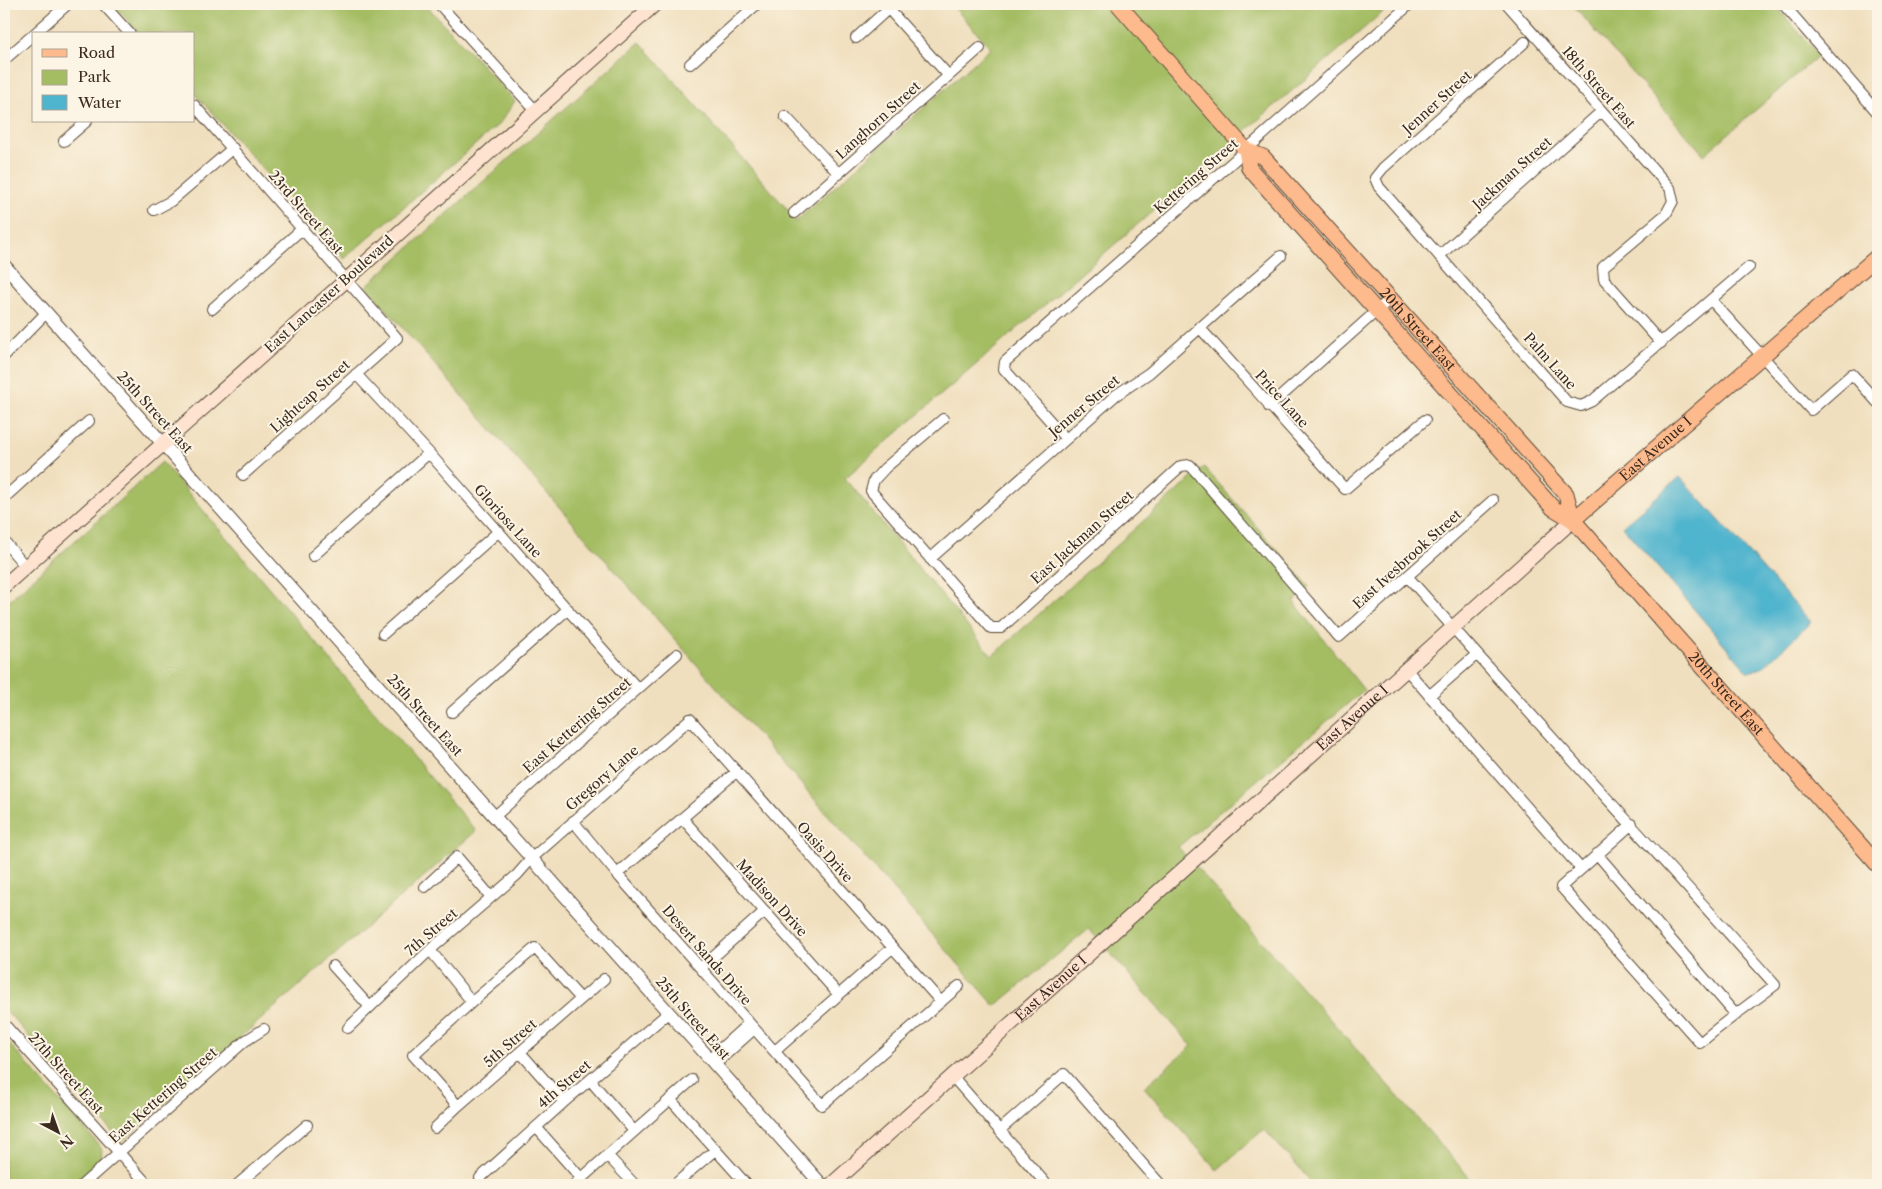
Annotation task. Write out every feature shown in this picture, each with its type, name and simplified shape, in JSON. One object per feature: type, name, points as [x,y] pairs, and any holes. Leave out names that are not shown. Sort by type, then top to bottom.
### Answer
[{"type":"main road","name":"East Lancaster Boulevard","points":[[4,586],[655,4]]},
{"type":"main road","name":"20th Street East","points":[[1118,4],[1246,150],[1263,157],[1566,494],[1573,520]]},
{"type":"main road","name":"20th Street East","points":[[1246,150],[1249,168],[1553,508],[1573,520],[1878,865]]},
{"type":"main road","name":"East Avenue I","points":[[831,1185],[1573,520],[1877,259]]},
{"type":"street","points":[[36,32],[68,4]]},
{"type":"street","points":[[103,4],[128,32]]},
{"type":"street","points":[[440,4],[535,110]]},
{"type":"street","points":[[690,64],[757,4]]},
{"type":"street","name":"Kettering Street","points":[[1066,439],[1004,369],[1005,362],[1410,4]]},
{"type":"street","name":"18th Street East","points":[[1507,4],[1670,188],[1673,201],[1666,214],[1603,267],[1604,279],[1661,343]]},
{"type":"street","points":[[1783,4],[1878,113]]},
{"type":"street","points":[[856,38],[886,6],[948,75]]},
{"type":"street","points":[[4,60],[32,36]]},
{"type":"street","name":"Jenner Street","points":[[1379,187],[1375,178],[1383,168],[1525,42]]},
{"type":"street","name":"Langhorn Street","points":[[794,213],[980,48]]},
{"type":"street","name":"23rd Street East","points":[[195,106],[303,228],[396,338]]},
{"type":"street","name":"Jackman Street","points":[[1440,256],[1602,111]]},
{"type":"street","points":[[785,116],[839,174]]},
{"type":"street","points":[[64,140],[86,122]]},
{"type":"street","points":[[154,210],[171,201],[232,148]]},
{"type":"street","name":"Palm Lane","points":[[1379,187],[1567,402],[1581,406],[1592,401],[1749,268]]},
{"type":"street","points":[[212,309],[303,228]]},
{"type":"street","name":"Jenner Street","points":[[930,559],[1116,395],[1149,373],[1281,256]]},
{"type":"street","name":"25th Street East","points":[[4,266],[822,1185]]},
{"type":"street","points":[[1270,407],[1378,312],[1390,299]]},
{"type":"street","points":[[1712,301],[1811,410],[1852,374],[1878,403]]},
{"type":"street","points":[[4,356],[45,314]]},
{"type":"street","name":"Price Lane","points":[[1199,327],[1345,489],[1425,420]]},
{"type":"street","name":"Lightcap Street","points":[[243,475],[396,338]]},
{"type":"street","name":"Gloriosa Lane","points":[[356,374],[429,453],[638,689]]},
{"type":"street","points":[[930,559],[871,491],[874,480],[885,468],[943,420]]},
{"type":"street","points":[[4,498],[89,421]]},
{"type":"street","points":[[313,556],[429,453]]},
{"type":"street","name":"East Jackman Street","points":[[930,559],[991,628],[1002,628],[1180,466],[1190,465],[1340,637]]},
{"type":"street","name":"East Ivesbrook Street","points":[[1340,637],[1493,500]]},
{"type":"street","points":[[382,634],[498,531]]},
{"type":"street","points":[[4,541],[25,566]]},
{"type":"street","points":[[1408,577],[1476,655],[1632,824],[1775,985],[1736,1015],[1726,1020],[1700,1043],[1561,887],[1632,824]]},
{"type":"street","points":[[452,712],[568,609]]},
{"type":"street","name":"East Kettering Street","points":[[494,816],[677,654]]},
{"type":"street","points":[[1429,696],[1476,655]]},
{"type":"street","points":[[1406,669],[1581,869]]},
{"type":"street","name":"Oasis Drive","points":[[690,719],[941,1002]]},
{"type":"street","name":"Gregory Lane","points":[[532,858],[690,719]]},
{"type":"street","points":[[617,874],[736,772]]},
{"type":"street","name":"Madison Drive","points":[[683,819],[839,996]]},
{"type":"street","name":"Desert Sands Drive","points":[[573,821],[617,874],[822,1105],[941,1002]]},
{"type":"street","points":[[1597,854],[1736,1015]]},
{"type":"street","points":[[425,887],[457,857],[491,898]]},
{"type":"street","name":"7th Street","points":[[348,1028],[430,950],[517,876],[532,858]]},
{"type":"street","points":[[701,968],[765,911]]},
{"type":"street","points":[[458,1106],[413,1055],[472,1002],[535,948],[580,999]]},
{"type":"street","points":[[775,1051],[892,948]]},
{"type":"street","points":[[430,950],[472,1002]]},
{"type":"street","points":[[333,966],[370,1006]]},
{"type":"street","name":"5th Street","points":[[435,1128],[604,979]]},
{"type":"street","points":[[941,1002],[959,986]]},
{"type":"street","name":"4th Street","points":[[480,1178],[564,1102],[668,1013]]},
{"type":"street","name":"27th Street East","points":[[4,1024],[148,1185]]},
{"type":"street","points":[[711,1062],[752,1026]]},
{"type":"street","name":"East Kettering Street","points":[[82,1185],[245,1041],[264,1029]]},
{"type":"street","points":[[520,1052],[564,1102]]},
{"type":"street","points":[[1000,1130],[1064,1074],[1161,1185]]},
{"type":"street","points":[[953,1076],[1047,1185]]},
{"type":"street","points":[[590,1080],[634,1130]]},
{"type":"street","points":[[536,1127],[577,1182],[692,1080]]},
{"type":"street","points":[[670,1099],[747,1185]]},
{"type":"street","points":[[237,1185],[307,1124]]},
{"type":"street","points":[[674,1185],[715,1150]]},
{"type":"street","points":[[607,1155],[635,1185]]},
{"type":"green space","points":[[113,4],[425,4],[515,101],[500,123],[344,259],[195,94],[195,32],[138,32]]},
{"type":"green space","points":[[951,4],[1392,4],[845,478],[992,656],[1204,467],[1309,586],[1294,602],[1364,690],[1178,847],[1476,1185],[1314,1185],[1264,1129],[1217,1170],[1144,1087],[1192,1046],[1089,929],[995,1006],[366,286],[640,42],[787,209],[795,222],[991,48]]},
{"type":"green space","points":[[1572,4],[1774,4],[1819,55],[1704,155]]},
{"type":"green space","points":[[162,462],[476,831],[121,1142],[4,1008],[4,605]]},
{"type":"green space","points":[[4,1038],[102,1150],[101,1159],[72,1185],[4,1185]]},
{"type":"water","points":[[1680,477],[1811,622],[1762,668],[1748,672],[1622,526]]}]
